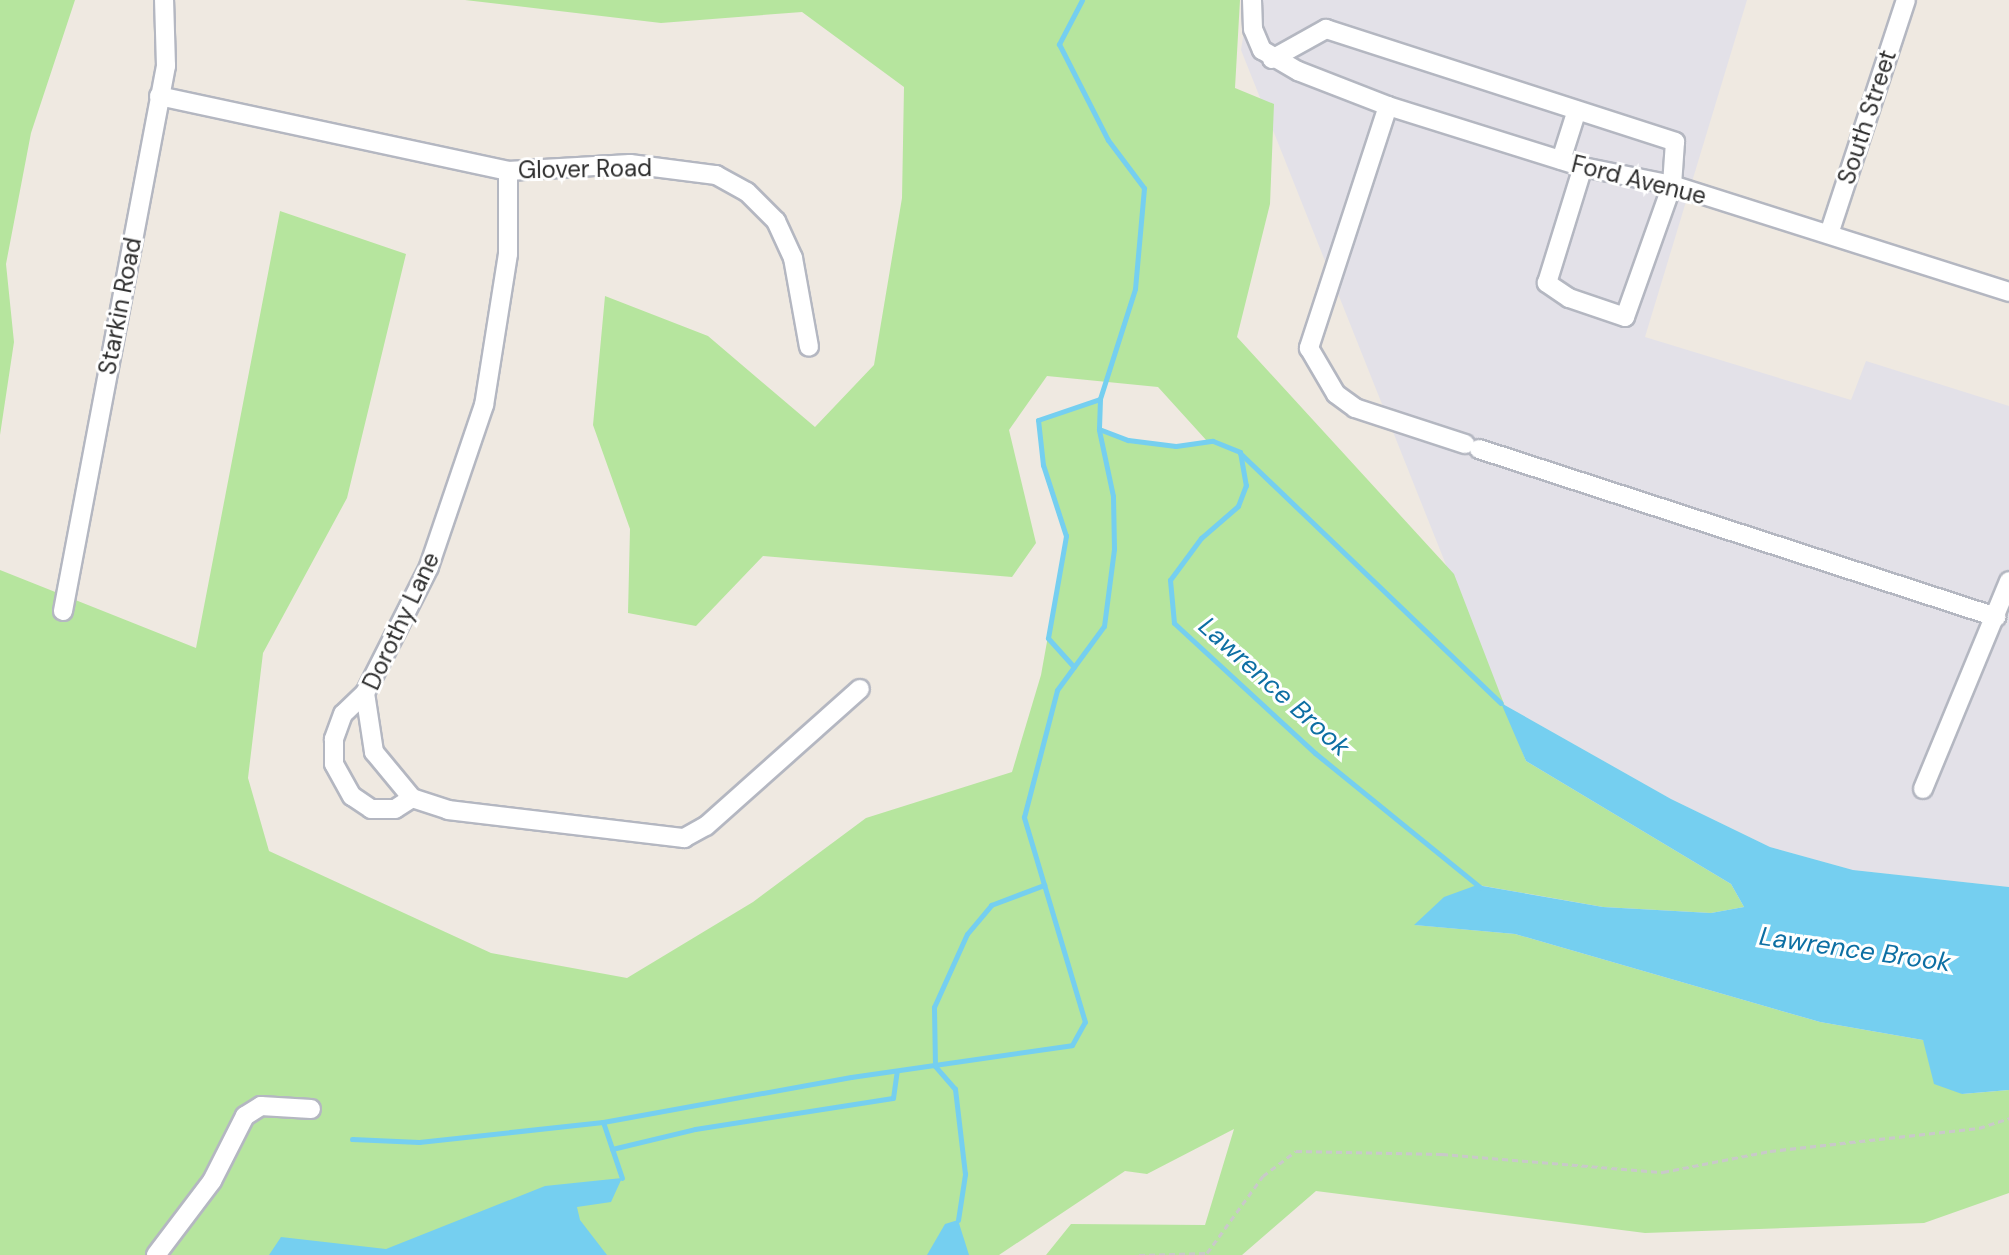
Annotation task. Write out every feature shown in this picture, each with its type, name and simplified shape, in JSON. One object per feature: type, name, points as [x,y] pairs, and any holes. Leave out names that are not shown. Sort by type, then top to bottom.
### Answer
[{"type":"street","name":"Starkin Road","points":[[63,611],[166,66],[164,0]]},
{"type":"street","points":[[1252,0],[1253,29],[1272,59],[1326,29],[1675,142],[1672,185],[1625,317],[1569,298],[1547,283],[1583,167]]},
{"type":"street","name":"South Street","points":[[1829,234],[1906,0]]},
{"type":"street","name":"Ford Avenue","points":[[1272,59],[1388,106],[1583,167],[1672,185],[2009,292]]},
{"type":"street","name":"Glover Road","points":[[159,96],[508,171],[630,164],[716,175],[747,192],[776,221],[793,258],[809,347]]},
{"type":"street","points":[[1388,106],[1309,348],[1336,394],[1355,408],[1996,617]]},
{"type":"street","points":[[1561,160],[1577,110]]},
{"type":"street","name":"Dorothy Lane","points":[[412,798],[374,752],[365,693],[429,567],[484,405],[508,254],[508,171]]},
{"type":"street","points":[[1923,789],[2009,581]]},
{"type":"street","points":[[365,693],[343,714],[334,739],[334,764],[352,796],[371,809],[395,809],[412,798],[448,810],[684,838],[706,826],[860,689]]},
{"type":"street","points":[[156,1255],[212,1181],[245,1116],[261,1106],[311,1109]]},
{"type":"path","points":[[1139,1255],[1207,1253],[1263,1176],[1296,1151],[1442,1154],[1663,1172],[1770,1151],[1979,1128],[2009,1118]]},
{"type":"shaded area","points":[[1249,0],[1747,0],[1645,337],[1851,400],[1866,361],[2009,406],[2009,887],[1853,870],[1770,847],[1671,799],[1501,703],[1241,50]]},
{"type":"green space","points":[[0,0],[75,0],[31,133],[6,264],[14,342],[0,435]]},
{"type":"green space","points":[[465,0],[1240,0],[1235,88],[1274,104],[1270,204],[1237,337],[1454,574],[1526,761],[1731,884],[1744,907],[1711,913],[1603,907],[1478,885],[1415,925],[1515,934],[1820,1022],[1923,1040],[1962,1094],[2009,1090],[2009,1193],[1924,1223],[1645,1233],[1316,1191],[1242,1255],[1046,1255],[1071,1224],[1205,1225],[1234,1129],[1147,1174],[1125,1171],[999,1255],[0,1255],[0,570],[196,648],[280,211],[406,254],[347,498],[263,653],[248,778],[269,851],[491,953],[627,978],[753,902],[866,818],[1012,772],[1041,675],[1066,536],[1043,465],[1038,420],[1100,399],[1099,429],[1128,440],[1176,446],[1207,441],[1158,387],[1047,376],[1009,430],[1036,543],[1012,577],[763,556],[696,626],[628,613],[630,529],[593,425],[605,296],[708,336],[815,427],[874,365],[902,198],[904,87],[802,12],[661,23]]},
{"type":"water","points":[[1501,703],[1671,799],[1770,847],[1853,870],[2009,887],[2009,1090],[1962,1094],[1934,1084],[1923,1040],[1820,1022],[1515,934],[1414,925],[1444,897],[1477,885],[1603,907],[1711,913],[1744,907],[1731,884],[1526,761]]},
{"type":"water","points":[[622,1178],[611,1202],[577,1207],[580,1220],[607,1255],[269,1255],[281,1237],[386,1249],[545,1186]]},
{"type":"water","points":[[958,1220],[969,1255],[927,1255],[945,1224]]},
{"type":"waterway","name":"Lawrence Brook","points":[[1082,0],[1059,44],[1108,140],[1144,188],[1135,289],[1100,399],[1099,429],[1128,440],[1176,446],[1213,441],[1240,452],[1246,485],[1238,506],[1201,538],[1170,580],[1174,623],[1315,753],[1480,887]]},
{"type":"waterway","points":[[1074,667],[1048,638],[1066,536],[1043,465],[1038,420],[1100,399]]},
{"type":"waterway","points":[[352,1139],[419,1142],[603,1122],[851,1077],[1072,1045],[1085,1022],[1024,817],[1057,690],[1104,626],[1114,549],[1113,496],[1099,430]]},
{"type":"waterway","points":[[1240,453],[1501,703]]},
{"type":"waterway","points":[[958,1220],[965,1174],[955,1089],[935,1066],[934,1007],[967,934],[991,905],[1044,885]]},
{"type":"waterway","points":[[612,1149],[695,1129],[893,1098],[897,1071]]},
{"type":"waterway","points":[[603,1122],[622,1178]]}]
